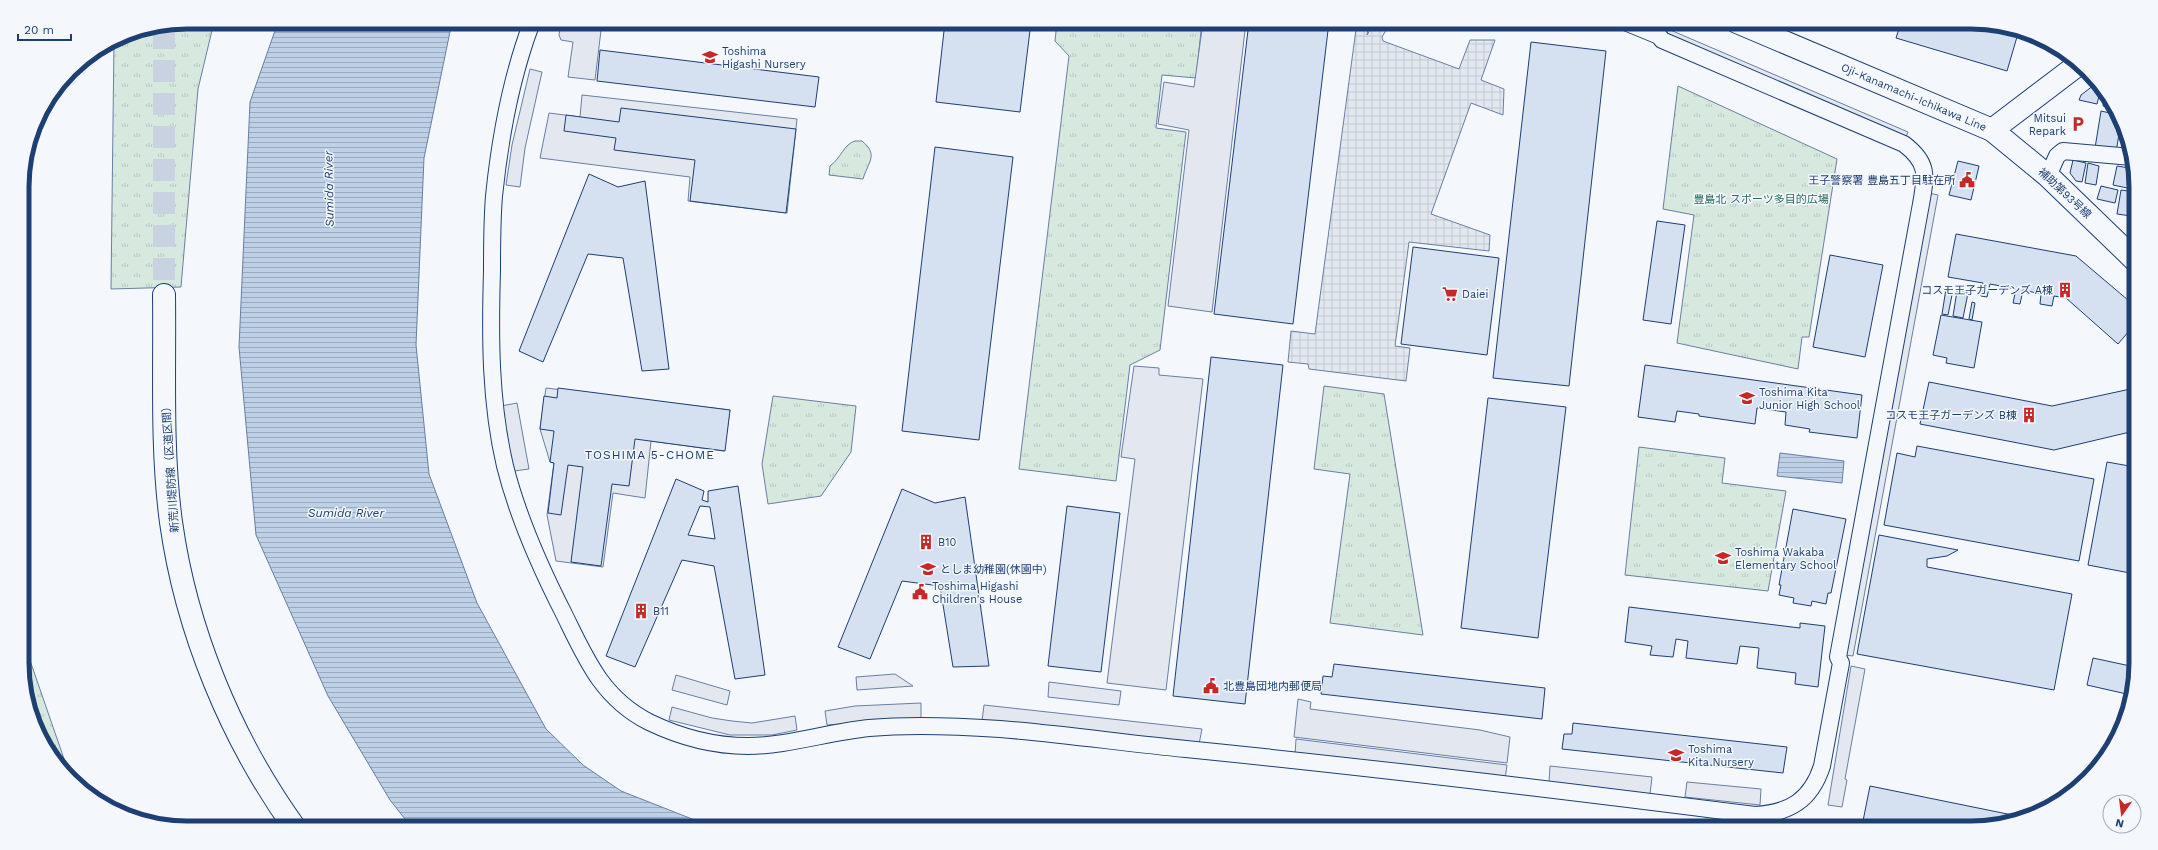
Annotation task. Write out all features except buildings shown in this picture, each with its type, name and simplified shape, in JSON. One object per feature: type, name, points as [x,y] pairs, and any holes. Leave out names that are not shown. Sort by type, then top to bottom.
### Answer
[{"type":"street","points":[[530,29],[520,58],[506,116],[494,199],[491,374],[497,428],[510,484],[538,564],[590,666],[607,692],[620,704],[654,724],[676,734],[704,741],[747,746],[764,745],[836,732],[876,727],[1000,729],[1268,758],[1755,815],[1769,814],[1785,810],[1809,793],[1818,779],[1822,766],[1841,663],[1838,657],[1925,185],[1925,173],[1922,162],[1914,152],[1904,144],[1662,40],[1659,36],[1642,29]]},
{"type":"street","name":"Oji-Kanamachi-Ichikawa Line","points":[[1754,29],[1992,130],[2074,68]]},
{"type":"street","name":"補助第93号線","points":[[1992,130],[2048,176],[2129,254]]},
{"type":"street","points":[[2048,176],[2057,156],[2063,151],[2126,157]]},
{"type":"street","name":"新荒川堤防線（区道区間）","points":[[164,294],[167,461],[171,521],[183,582],[196,631],[217,688],[278,805],[290,821]]},
{"type":"green space","points":[[212,29],[198,89],[181,287],[111,289],[114,47],[136,37],[167,30]]},
{"type":"green space","points":[[1056,29],[1201,29],[1196,78],[1162,75],[1156,128],[1186,132],[1160,350],[1130,365],[1116,481],[1019,469],[1069,56],[1055,41]]},
{"type":"green space","name":"豊島北 スポーツ多目的広場","points":[[1678,86],[1837,159],[1809,337],[1802,337],[1798,369],[1677,343],[1694,215],[1663,209]]},
{"type":"green space","points":[[855,141],[862,141],[870,150],[871,159],[863,179],[829,175],[830,166],[848,145]]},
{"type":"green space","points":[[1324,386],[1384,394],[1423,635],[1330,623],[1350,474],[1314,469]]},
{"type":"green space","points":[[773,396],[856,406],[851,452],[821,496],[768,504],[762,464]]},
{"type":"green space","points":[[1639,447],[1725,458],[1722,483],[1786,491],[1768,591],[1625,575]]},
{"type":"green space","points":[[29,658],[66,764],[50,742],[37,714],[30,683]]},
{"type":"shaded area","points":[[560,29],[601,29],[595,80],[568,77],[573,42],[561,40],[559,35]]},
{"type":"shaded area","points":[[1202,29],[1245,29],[1212,312],[1168,306],[1189,130],[1158,124],[1164,82],[1194,87]]},
{"type":"shaded area","points":[[1356,29],[1368,29],[1367,35],[1371,29],[1387,29],[1382,37],[1383,41],[1459,69],[1470,40],[1495,40],[1481,80],[1504,89],[1503,115],[1471,103],[1431,214],[1490,235],[1489,251],[1409,242],[1395,346],[1410,348],[1406,381],[1309,369],[1308,364],[1288,362],[1291,331],[1315,334]]},
{"type":"shaded area","points":[[1668,29],[1908,132],[1905,139],[1666,37]]},
{"type":"shaded area","points":[[530,69],[542,72],[525,148],[520,187],[506,185],[512,145]]},
{"type":"shaded area","points":[[582,95],[797,119],[787,213],[688,201],[690,177],[540,158],[549,113],[580,117]]},
{"type":"shaded area","points":[[1929,193],[1938,195],[1853,656],[1845,655]]},
{"type":"shaded area","points":[[1134,366],[1159,368],[1159,375],[1203,379],[1166,690],[1107,683],[1135,459],[1121,457]]},
{"type":"shaded area","points":[[546,388],[730,410],[724,451],[651,441],[645,498],[613,493],[603,567],[556,561],[547,515],[554,463],[550,462],[540,429]]},
{"type":"shaded area","points":[[517,403],[529,469],[514,471],[501,406]]},
{"type":"shaded area","points":[[1851,666],[1865,669],[1845,779],[1847,780],[1842,807],[1828,805]]},
{"type":"shaded area","points":[[895,674],[913,686],[857,690],[856,677]]},
{"type":"shaded area","points":[[676,675],[730,691],[727,705],[672,690]]},
{"type":"shaded area","points":[[1049,682],[1121,691],[1119,705],[1048,697]]},
{"type":"shaded area","points":[[1298,699],[1311,702],[1310,709],[1480,730],[1510,737],[1507,763],[1294,737]]},
{"type":"shaded area","points":[[921,703],[921,718],[827,725],[825,711],[855,706]]},
{"type":"shaded area","points":[[984,705],[1202,729],[1199,744],[982,721]]},
{"type":"shaded area","points":[[672,707],[712,718],[752,723],[795,716],[797,730],[772,735],[730,735],[669,720]]},
{"type":"shaded area","points":[[1296,739],[1507,765],[1505,779],[1295,755]]},
{"type":"shaded area","points":[[1550,766],[1652,777],[1650,794],[1549,782]]},
{"type":"shaded area","points":[[1687,782],[1761,789],[1760,805],[1685,797]]},
{"type":"water","name":"Sumida River","points":[[276,29],[451,29],[424,158],[416,345],[429,474],[477,603],[546,729],[583,765],[621,791],[697,821],[406,821],[390,800],[328,696],[256,535],[239,347],[250,102]]},
{"type":"water","points":[[1780,453],[1844,461],[1842,483],[1777,476]]},
{"type":"tunnel","points":[[164,31],[164,295]]},
{"type":"place","name":"Toshima Higashi Nursery","points":[[710,57]]},
{"type":"place","name":"Mitsui Repark","points":[[2078,124]]},
{"type":"place","name":"王子警察署 豊島五丁目駐在所","points":[[1967,180]]},
{"type":"place","name":"コスモ王子ガーデンズ A棟","points":[[2065,290]]},
{"type":"place","name":"Daiei","points":[[1450,294]]},
{"type":"place","name":"Toshima Kita Junior High School","points":[[1747,398]]},
{"type":"place","name":"コスモ王子ガーデンズ B棟","points":[[2029,415]]},
{"type":"place","name":"B10","points":[[926,542]]},
{"type":"place","name":"Toshima Wakaba Elementary School","points":[[1723,558]]},
{"type":"place","name":"としま幼稚園(休園中)","points":[[928,569]]},
{"type":"place","name":"Toshima Higashi Children's House","points":[[920,592]]},
{"type":"place","name":"B11","points":[[641,611]]},
{"type":"place","name":"北豊島団地内郵便局","points":[[1211,686]]},
{"type":"place","name":"Toshima Kita Nursery","points":[[1676,755]]},
{"type":"district","name":"TOSHIMA 5-CHOME","points":[[650,455]]}]
